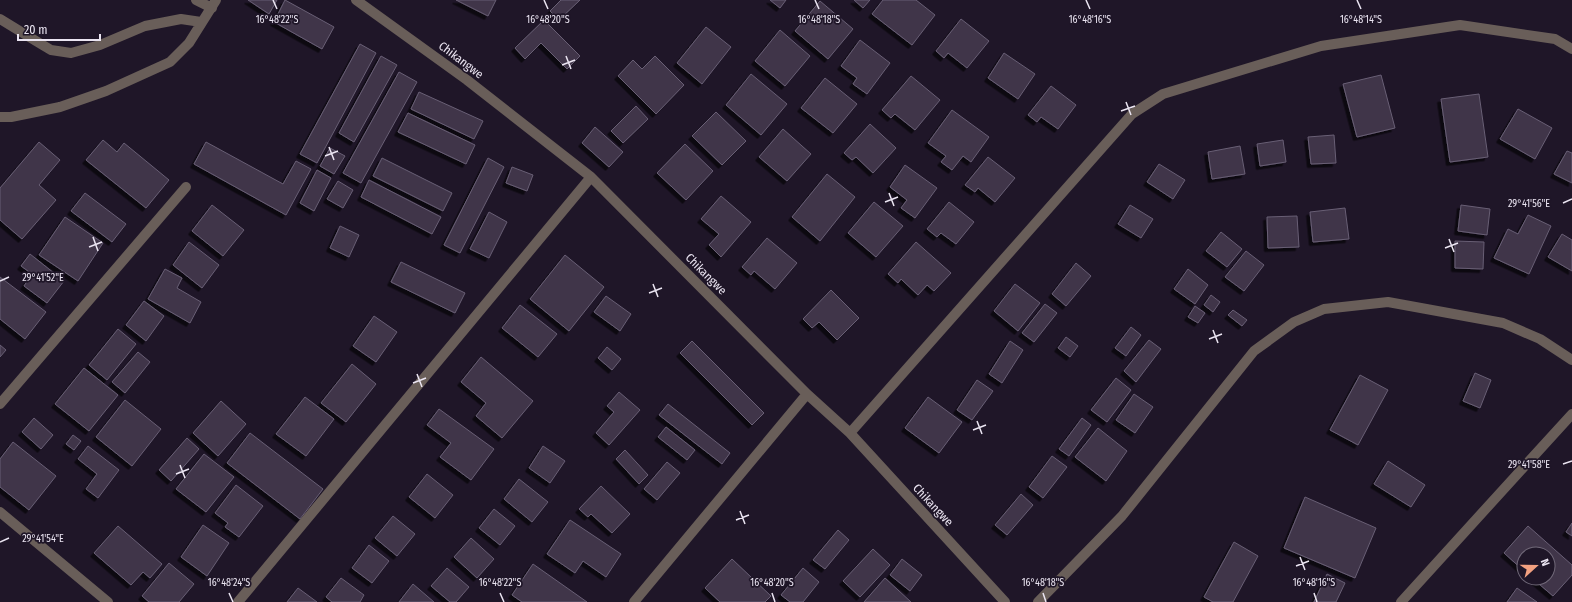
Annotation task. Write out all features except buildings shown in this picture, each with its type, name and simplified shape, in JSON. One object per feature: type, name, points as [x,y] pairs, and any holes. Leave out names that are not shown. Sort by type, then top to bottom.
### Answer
[{"type":"street","points":[[0,117],[11,117],[60,107],[106,91],[170,62],[189,43],[201,22],[214,4],[196,0]]},
{"type":"street","name":"Chikangwe","points":[[356,0],[467,80],[591,177],[807,394],[850,433],[1005,602]]},
{"type":"street","points":[[0,19],[36,42],[52,50],[71,53],[100,45],[145,26],[181,19],[201,22]]},
{"type":"street","points":[[850,433],[1132,114],[1163,94],[1321,46],[1460,26],[1555,39],[1572,49]]},
{"type":"street","points":[[238,602],[591,177]]},
{"type":"street","points":[[0,404],[186,186]]},
{"type":"street","points":[[1038,602],[1122,516],[1254,351],[1294,322],[1324,309],[1388,302],[1503,323],[1540,339],[1572,360]]},
{"type":"street","points":[[634,602],[807,394]]},
{"type":"street","points":[[1401,602],[1572,414]]},
{"type":"street","points":[[0,512],[108,602]]}]
